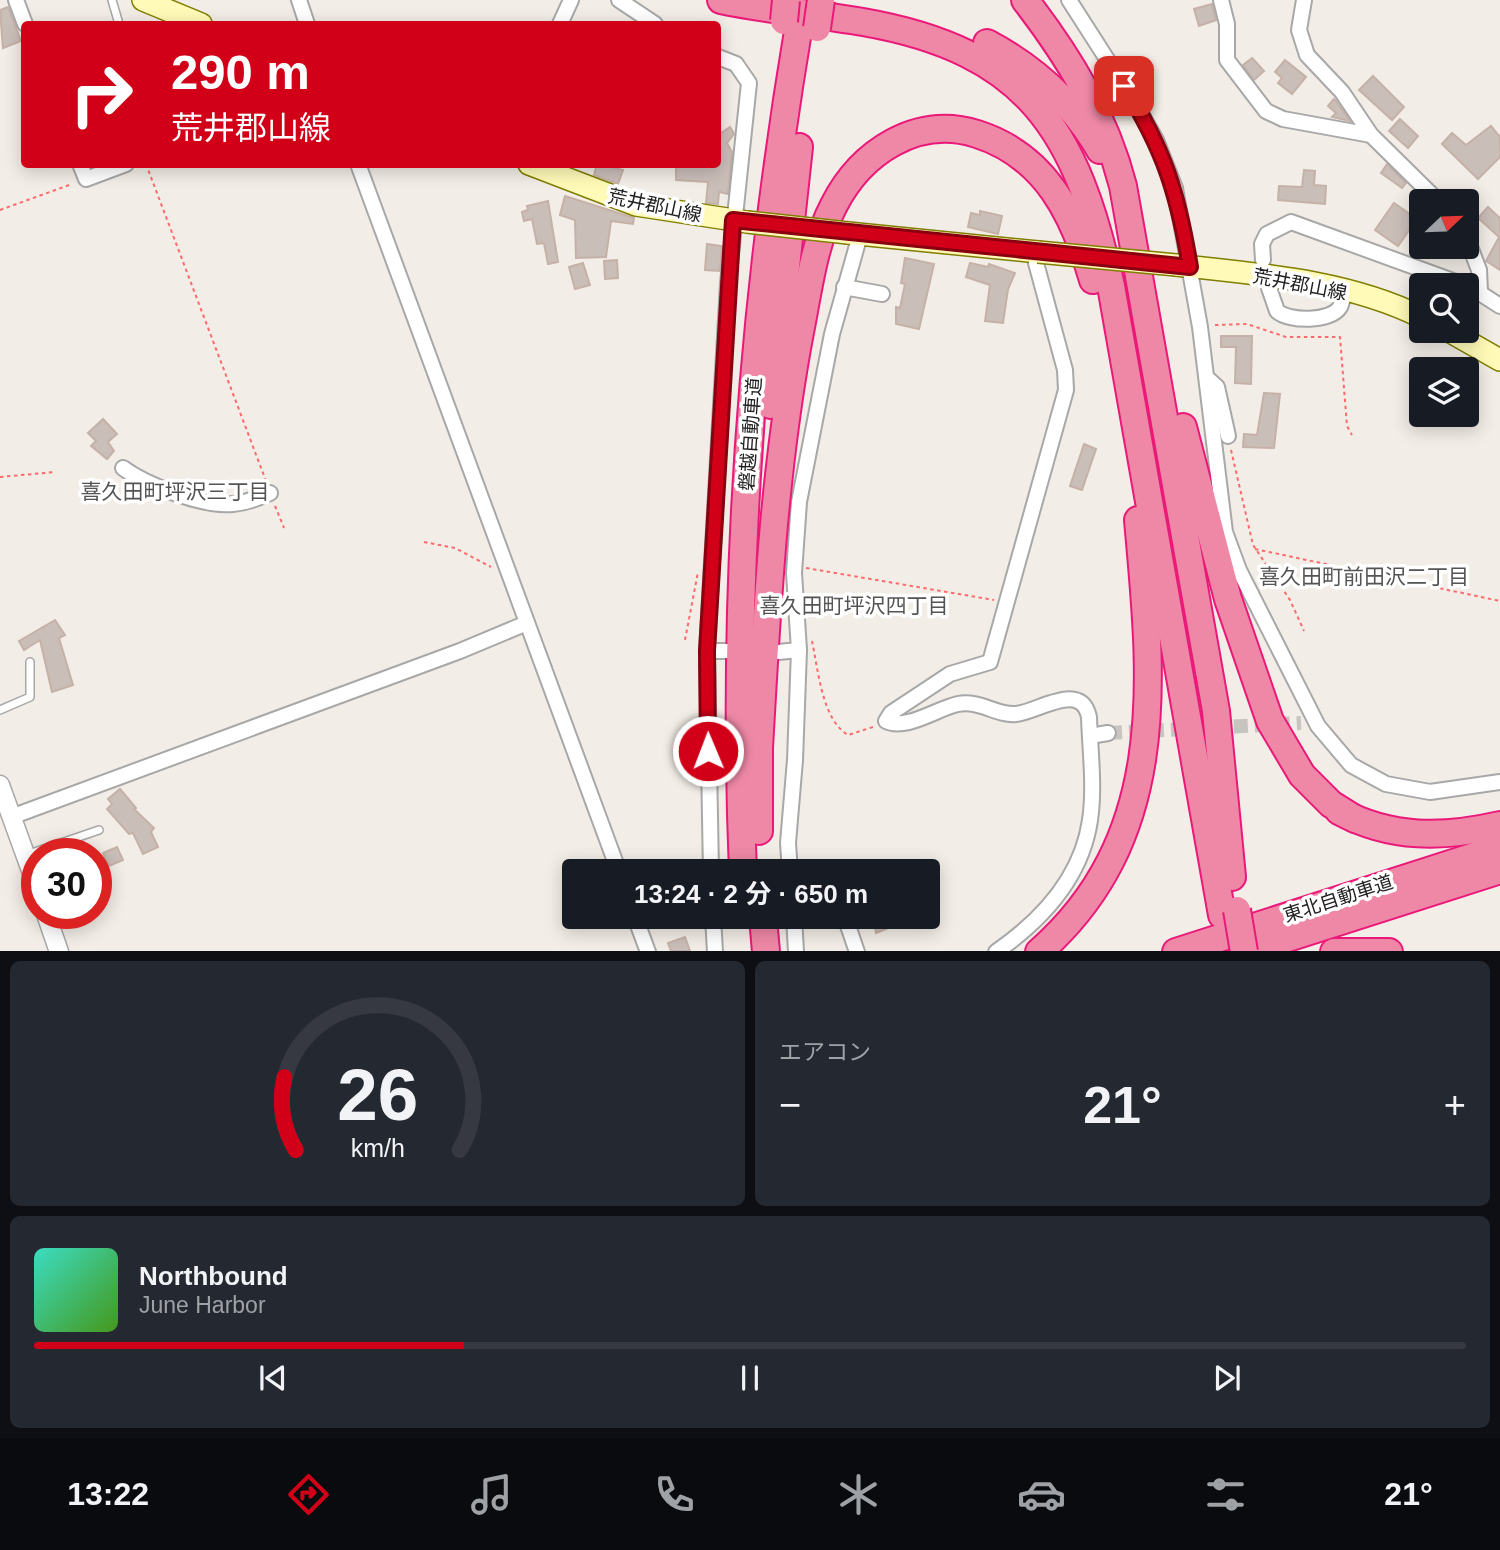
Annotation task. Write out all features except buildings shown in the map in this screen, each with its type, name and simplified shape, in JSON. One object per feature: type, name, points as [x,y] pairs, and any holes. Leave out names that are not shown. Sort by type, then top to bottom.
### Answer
[{"type":"highway","points":[[721,0],[884,26],[966,51],[1021,87],[1043,111],[1060,138],[1089,202],[1111,286],[1216,880]]},
{"type":"highway","points":[[820,0],[878,10],[948,28],[985,42],[1021,64],[1054,91],[1086,128],[1102,154],[1128,214]]},
{"type":"highway","name":"磐越自動車道","points":[[744,859],[740,642],[744,516],[762,280],[767,160],[798,15],[820,0]]},
{"type":"highway","points":[[1025,0],[1065,55],[1096,110],[1118,166],[1216,711],[1230,913],[1229,951]]},
{"type":"highway","points":[[1037,0],[1069,39],[1094,76],[1128,151],[1144,209],[1194,475],[1224,586],[1264,704],[1285,751],[1302,775],[1332,804],[1354,819]]},
{"type":"highway","name":"磐越自動車道","points":[[761,859],[760,610],[772,402],[797,162],[798,15]]},
{"type":"highway","points":[[884,26],[933,44],[975,65],[1007,90],[1035,122],[1057,158],[1083,219],[1168,675],[1216,880],[1244,951]]},
{"type":"highway","points":[[759,748],[775,517],[791,383],[817,249],[834,205],[863,162],[891,143],[922,131],[948,129],[974,133],[1009,148],[1040,172],[1063,202],[1087,260],[1105,329]]},
{"type":"highway","points":[[1166,432],[1225,635],[1261,728],[1295,775],[1324,801],[1354,819],[1404,834],[1426,835],[1500,825]]},
{"type":"highway","points":[[1039,951],[1076,913],[1106,868],[1129,820],[1142,773],[1149,691],[1136,499]]},
{"type":"highway","name":"東北自動車道","points":[[1176,951],[1500,848]]},
{"type":"highway","name":"東北自動車道","points":[[1244,951],[1500,870]]},
{"type":"highway","points":[[747,929],[748,951]]},
{"type":"highway","points":[[764,929],[765,951]]},
{"type":"highway","points":[[1334,951],[1389,951]]},
{"type":"main road","points":[[143,0],[194,21]]},
{"type":"main road","name":"荒井郡山線","points":[[539,168],[636,205],[740,221],[854,234],[1280,277],[1345,291],[1409,311]]},
{"type":"main road","points":[[1470,343],[1500,360]]},
{"type":"street","points":[[16,0],[24,21]]},
{"type":"street","points":[[299,0],[306,21]]},
{"type":"street","points":[[561,21],[571,0]]},
{"type":"street","points":[[619,0],[650,21]]},
{"type":"street","points":[[1069,0],[1156,140],[1180,207],[1183,266],[1200,325],[1225,532],[1239,569],[1318,726],[1351,765],[1386,784],[1430,792],[1500,782]]},
{"type":"street","points":[[1221,0],[1227,24],[1227,60],[1265,111],[1283,119],[1371,135]]},
{"type":"street","points":[[1304,0],[1299,24],[1302,46],[1342,92],[1371,135],[1426,189]]},
{"type":"street","points":[[711,859],[707,651],[749,83],[736,64],[721,58]]},
{"type":"street","points":[[83,172],[104,168]]},
{"type":"street","points":[[359,168],[614,859]]},
{"type":"street","points":[[1263,260],[1262,244],[1267,234],[1291,222],[1429,273]]},
{"type":"street","points":[[789,859],[799,650],[795,566],[799,502],[824,369],[845,287],[854,234]]},
{"type":"street","points":[[996,951],[1040,917],[1077,867],[1091,818],[1090,736],[1086,707],[1080,701],[1069,699],[1014,714],[969,703],[940,709],[914,720],[890,723],[886,721],[891,713],[950,674],[988,665],[1066,390],[1065,370],[1037,263],[1038,252]]},
{"type":"street","points":[[845,287],[883,294]]},
{"type":"street","points":[[1269,288],[1277,311],[1292,319],[1333,313],[1340,307],[1345,291]]},
{"type":"street","points":[[1479,293],[1500,306]]},
{"type":"street","points":[[1206,378],[1217,387],[1228,436]]},
{"type":"street","points":[[123,468],[139,480],[231,505],[270,493]]},
{"type":"street","points":[[11,817],[460,651],[527,623]]},
{"type":"street","points":[[778,652],[799,650]]},
{"type":"street","points":[[707,651],[728,651]]},
{"type":"street","points":[[1301,723],[1318,726]]},
{"type":"street","points":[[1090,736],[1108,733]]},
{"type":"street","points":[[0,785],[21,844]]},
{"type":"street","points":[[51,929],[59,951]]},
{"type":"street","points":[[640,929],[648,951]]},
{"type":"street","points":[[714,929],[715,951]]},
{"type":"street","points":[[795,929],[796,951]]},
{"type":"street","points":[[849,929],[857,951]]},
{"type":"lane","points":[[112,0],[118,21]]},
{"type":"lane","points":[[0,710],[30,696],[30,662]]},
{"type":"lane","points":[[75,838],[99,830]]},
{"type":"path","points":[[148,168],[284,528]]},
{"type":"path","points":[[0,210],[83,172]]},
{"type":"path","points":[[1200,325],[1247,324],[1286,337],[1340,337],[1347,426],[1352,435]]},
{"type":"path","points":[[1228,436],[1247,525],[1255,549],[1290,600],[1304,631]]},
{"type":"path","points":[[0,477],[55,472]]},
{"type":"path","points":[[424,542],[455,548],[510,576]]},
{"type":"path","points":[[1255,549],[1500,601]]},
{"type":"path","points":[[795,566],[1007,603]]},
{"type":"path","points":[[812,638],[830,713],[838,730],[848,735],[859,734],[886,721]]},
{"type":"tunnel","points":[[1108,733],[1301,723]]},
{"type":"district","name":"喜久田町坪沢三丁目","points":[[175,492]]},
{"type":"district","name":"喜久田町前田沢二丁目","points":[[1364,577]]},
{"type":"district","name":"喜久田町坪沢四丁目","points":[[854,606]]},
{"type":"route","points":[[708,751],[707,651],[733,220],[1190,267],[1180,207],[1168,168],[1156,140],[1124,86]]}]
